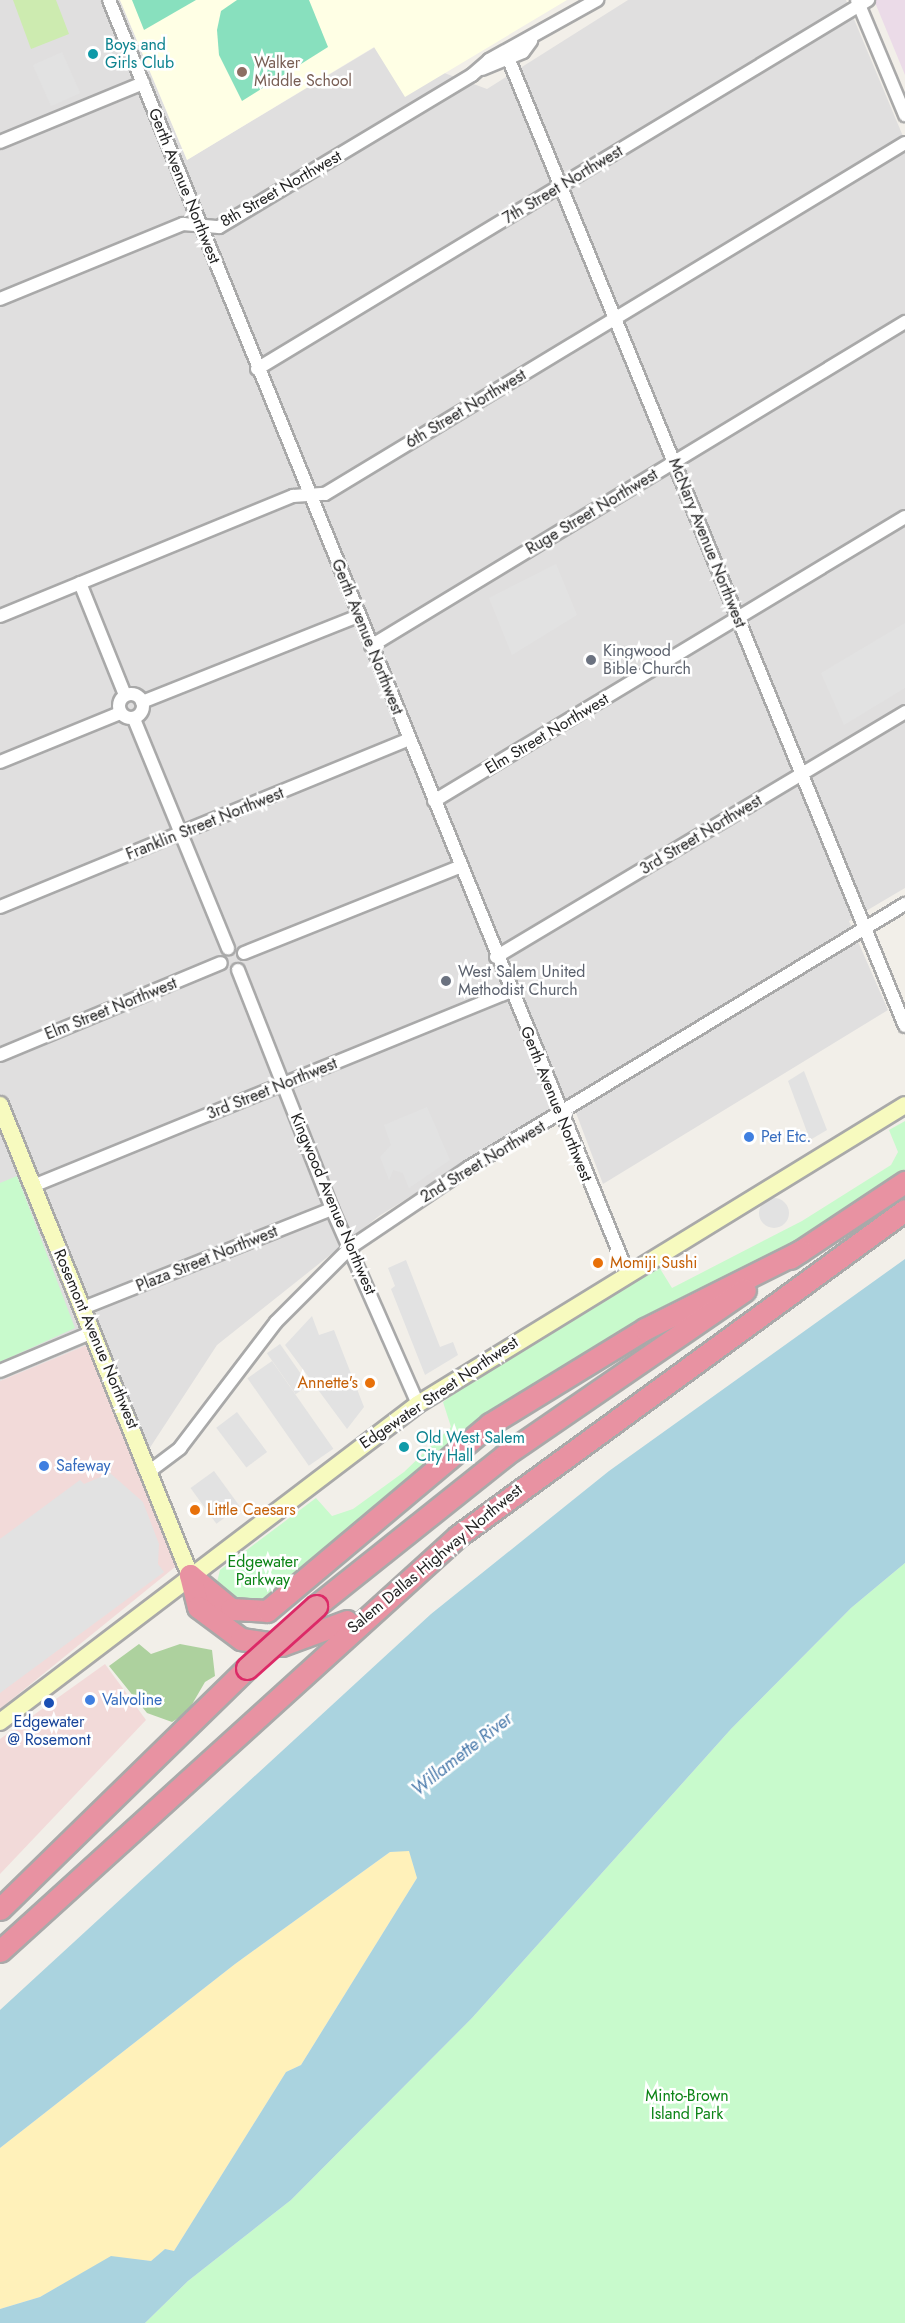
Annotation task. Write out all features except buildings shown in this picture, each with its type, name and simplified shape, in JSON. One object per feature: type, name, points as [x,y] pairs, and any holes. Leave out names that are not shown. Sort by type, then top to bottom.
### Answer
[{"type":"highway","points":[[0,1909],[247,1668],[316,1606],[514,1448],[905,1182]]},
{"type":"highway","name":"Salem Dallas Highway Northwest","points":[[0,1951],[386,1597],[579,1443],[905,1210]]},
{"type":"highway","points":[[190,1575],[231,1609],[267,1611],[412,1485],[500,1418],[645,1329],[801,1251]]},
{"type":"highway","points":[[190,1575],[198,1607],[213,1622],[259,1644],[282,1645],[316,1636],[386,1597]]},
{"type":"main road","name":"Rosemont Avenue Northwest","points":[[0,1104],[150,1471],[190,1575]]},
{"type":"main road","name":"Edgewater Street Northwest","points":[[0,1722],[190,1575],[418,1404],[627,1272],[905,1105]]},
{"type":"street","name":"Gerth Avenue Northwest","points":[[109,0],[496,957],[627,1272]]},
{"type":"street","name":"8th Street Northwest","points":[[482,69],[489,60],[531,40],[597,0]]},
{"type":"street","points":[[861,1],[905,115]]},
{"type":"street","name":"7th Street Northwest","points":[[257,369],[561,186],[861,1]]},
{"type":"street","name":"8th Street Northwest","points":[[0,299],[183,224],[219,227],[482,69],[508,60],[531,40]]},
{"type":"street","name":"McNary Avenue Northwest","points":[[508,60],[905,1026]]},
{"type":"street","points":[[0,142],[143,83]]},
{"type":"street","name":"6th Street Northwest","points":[[0,616],[293,496],[325,494],[905,143]]},
{"type":"street","name":"Ruge Street Northwest","points":[[370,646],[905,322]]},
{"type":"street","name":"Elm Street Northwest","points":[[434,801],[905,517]]},
{"type":"street","points":[[80,583],[125,695],[120,713]]},
{"type":"street","points":[[134,718],[142,702],[358,616]]},
{"type":"street","points":[[125,695],[142,702]]},
{"type":"street","name":"3rd Street Northwest","points":[[496,957],[905,712]]},
{"type":"street","points":[[0,762],[120,713],[134,718],[228,948],[221,963],[238,970],[244,953]]},
{"type":"street","name":"Franklin Street Northwest","points":[[0,907],[409,739]]},
{"type":"street","points":[[228,948],[244,953],[461,866]]},
{"type":"street","name":"2nd Street Northwest","points":[[150,1471],[180,1448],[276,1322],[351,1247],[468,1168],[562,1115],[905,904]]},
{"type":"street","name":"Elm Street Northwest","points":[[0,1055],[221,963]]},
{"type":"street","name":"Kingwood Avenue Northwest","points":[[238,970],[332,1209],[351,1247],[418,1404]]},
{"type":"street","name":"3rd Street Northwest","points":[[33,1186],[511,992]]},
{"type":"street","name":"Plaza Street Northwest","points":[[82,1308],[332,1209]]},
{"type":"street","points":[[0,1371],[93,1332]]},
{"type":"shaded area","points":[[0,0],[120,0],[187,160],[375,47],[487,89],[628,0],[846,0],[905,141],[905,888],[849,921],[888,1010],[603,1184],[570,1097],[379,1216],[217,1345],[138,1466],[87,1345],[0,1381]]},
{"type":"shaded area","name":"Walker Middle School","points":[[120,0],[567,0],[405,97],[374,47],[187,160]]},
{"type":"shaded area","points":[[874,0],[905,0],[905,75]]},
{"type":"shaded area","points":[[62,52],[80,93],[51,106],[33,65]]},
{"type":"shaded area","points":[[556,564],[577,615],[512,655],[489,598]]},
{"type":"shaded area","points":[[905,623],[905,688],[844,725],[821,673]]},
{"type":"shaded area","points":[[804,1071],[827,1130],[810,1140],[788,1081]]},
{"type":"shaded area","points":[[427,1107],[450,1160],[409,1188],[403,1173],[393,1170],[389,1180],[380,1157],[391,1145],[384,1125]]},
{"type":"shaded area","points":[[774,1198],[780,1199],[788,1207],[788,1219],[780,1227],[774,1228],[768,1227],[760,1219],[759,1213],[760,1207],[768,1199]]},
{"type":"shaded area","points":[[406,1260],[440,1347],[453,1342],[458,1355],[425,1375],[391,1289],[395,1286],[388,1268]]},
{"type":"shaded area","points":[[312,1316],[319,1335],[334,1330],[364,1407],[347,1429],[285,1345]]},
{"type":"shaded area","points":[[280,1344],[309,1385],[296,1394],[267,1353]]},
{"type":"shaded area","points":[[87,1345],[176,1554],[175,1567],[0,1709],[0,1381]]},
{"type":"shaded area","points":[[272,1361],[333,1449],[309,1466],[247,1378]]},
{"type":"shaded area","points":[[237,1412],[267,1452],[246,1468],[216,1428]]},
{"type":"shaded area","points":[[214,1471],[240,1507],[216,1524],[191,1488]]},
{"type":"shaded area","points":[[110,1473],[143,1502],[159,1544],[158,1564],[164,1572],[0,1693],[0,1539],[80,1480],[84,1484]]},
{"type":"shaded area","points":[[105,1664],[146,1720],[0,1874],[0,1739]]},
{"type":"green space","points":[[13,0],[56,0],[69,34],[31,49]]},
{"type":"green space","points":[[132,0],[196,0],[144,30]]},
{"type":"green space","points":[[237,0],[309,0],[328,47],[242,101],[219,55],[217,30],[221,11]]},
{"type":"green space","name":"Edgewater Parkway","points":[[905,1121],[905,1169],[814,1230],[625,1333],[265,1603],[235,1601],[216,1586],[220,1570],[316,1498],[332,1516],[353,1509],[404,1472],[451,1427],[443,1402],[475,1379],[659,1267],[672,1288],[802,1221],[891,1165],[898,1152],[889,1130]]},
{"type":"green space","points":[[17,1176],[75,1328],[0,1362],[0,1183]]},
{"type":"green space","name":"Minto-Brown Island Park","points":[[905,1563],[905,2323],[145,2323],[188,2281],[291,2200],[472,2018],[731,1729],[851,1608]]},
{"type":"green space","points":[[139,1644],[151,1654],[180,1644],[212,1650],[215,1676],[205,1682],[187,1713],[172,1722],[147,1713],[109,1666]]},
{"type":"sand","points":[[409,1850],[417,1878],[301,2065],[286,2072],[174,2251],[165,2249],[151,2261],[111,2257],[40,2297],[0,2309],[0,2148],[235,1964],[390,1852]]},
{"type":"water","name":"Willamette River","points":[[905,1259],[905,1563],[851,1608],[731,1729],[472,2018],[291,2200],[188,2281],[145,2323],[0,2323],[0,2309],[40,2297],[111,2256],[151,2261],[165,2249],[174,2251],[286,2072],[301,2065],[417,1878],[409,1851],[390,1852],[235,1964],[0,2148],[0,2010],[431,1614],[609,1471]]},
{"type":"place","name":"Boys and Girls Club","points":[[93,54]]},
{"type":"place","name":"Walker Middle School","points":[[242,72]]},
{"type":"place","name":"Kingwood Bible Church","points":[[591,660]]},
{"type":"place","name":"West Salem United Methodist Church","points":[[446,981]]},
{"type":"place","name":"Pet Etc.","points":[[749,1137]]},
{"type":"place","name":"Momiji Sushi","points":[[598,1263]]},
{"type":"place","name":"Annette's","points":[[370,1383]]},
{"type":"place","name":"Old West Salem City Hall","points":[[404,1447]]},
{"type":"place","name":"Safeway","points":[[44,1466]]},
{"type":"place","name":"Little Caesars","points":[[195,1510]]},
{"type":"place","name":"Valvoline","points":[[90,1700]]},
{"type":"place","name":"Edgewater @ Rosemont","points":[[49,1703]]}]
